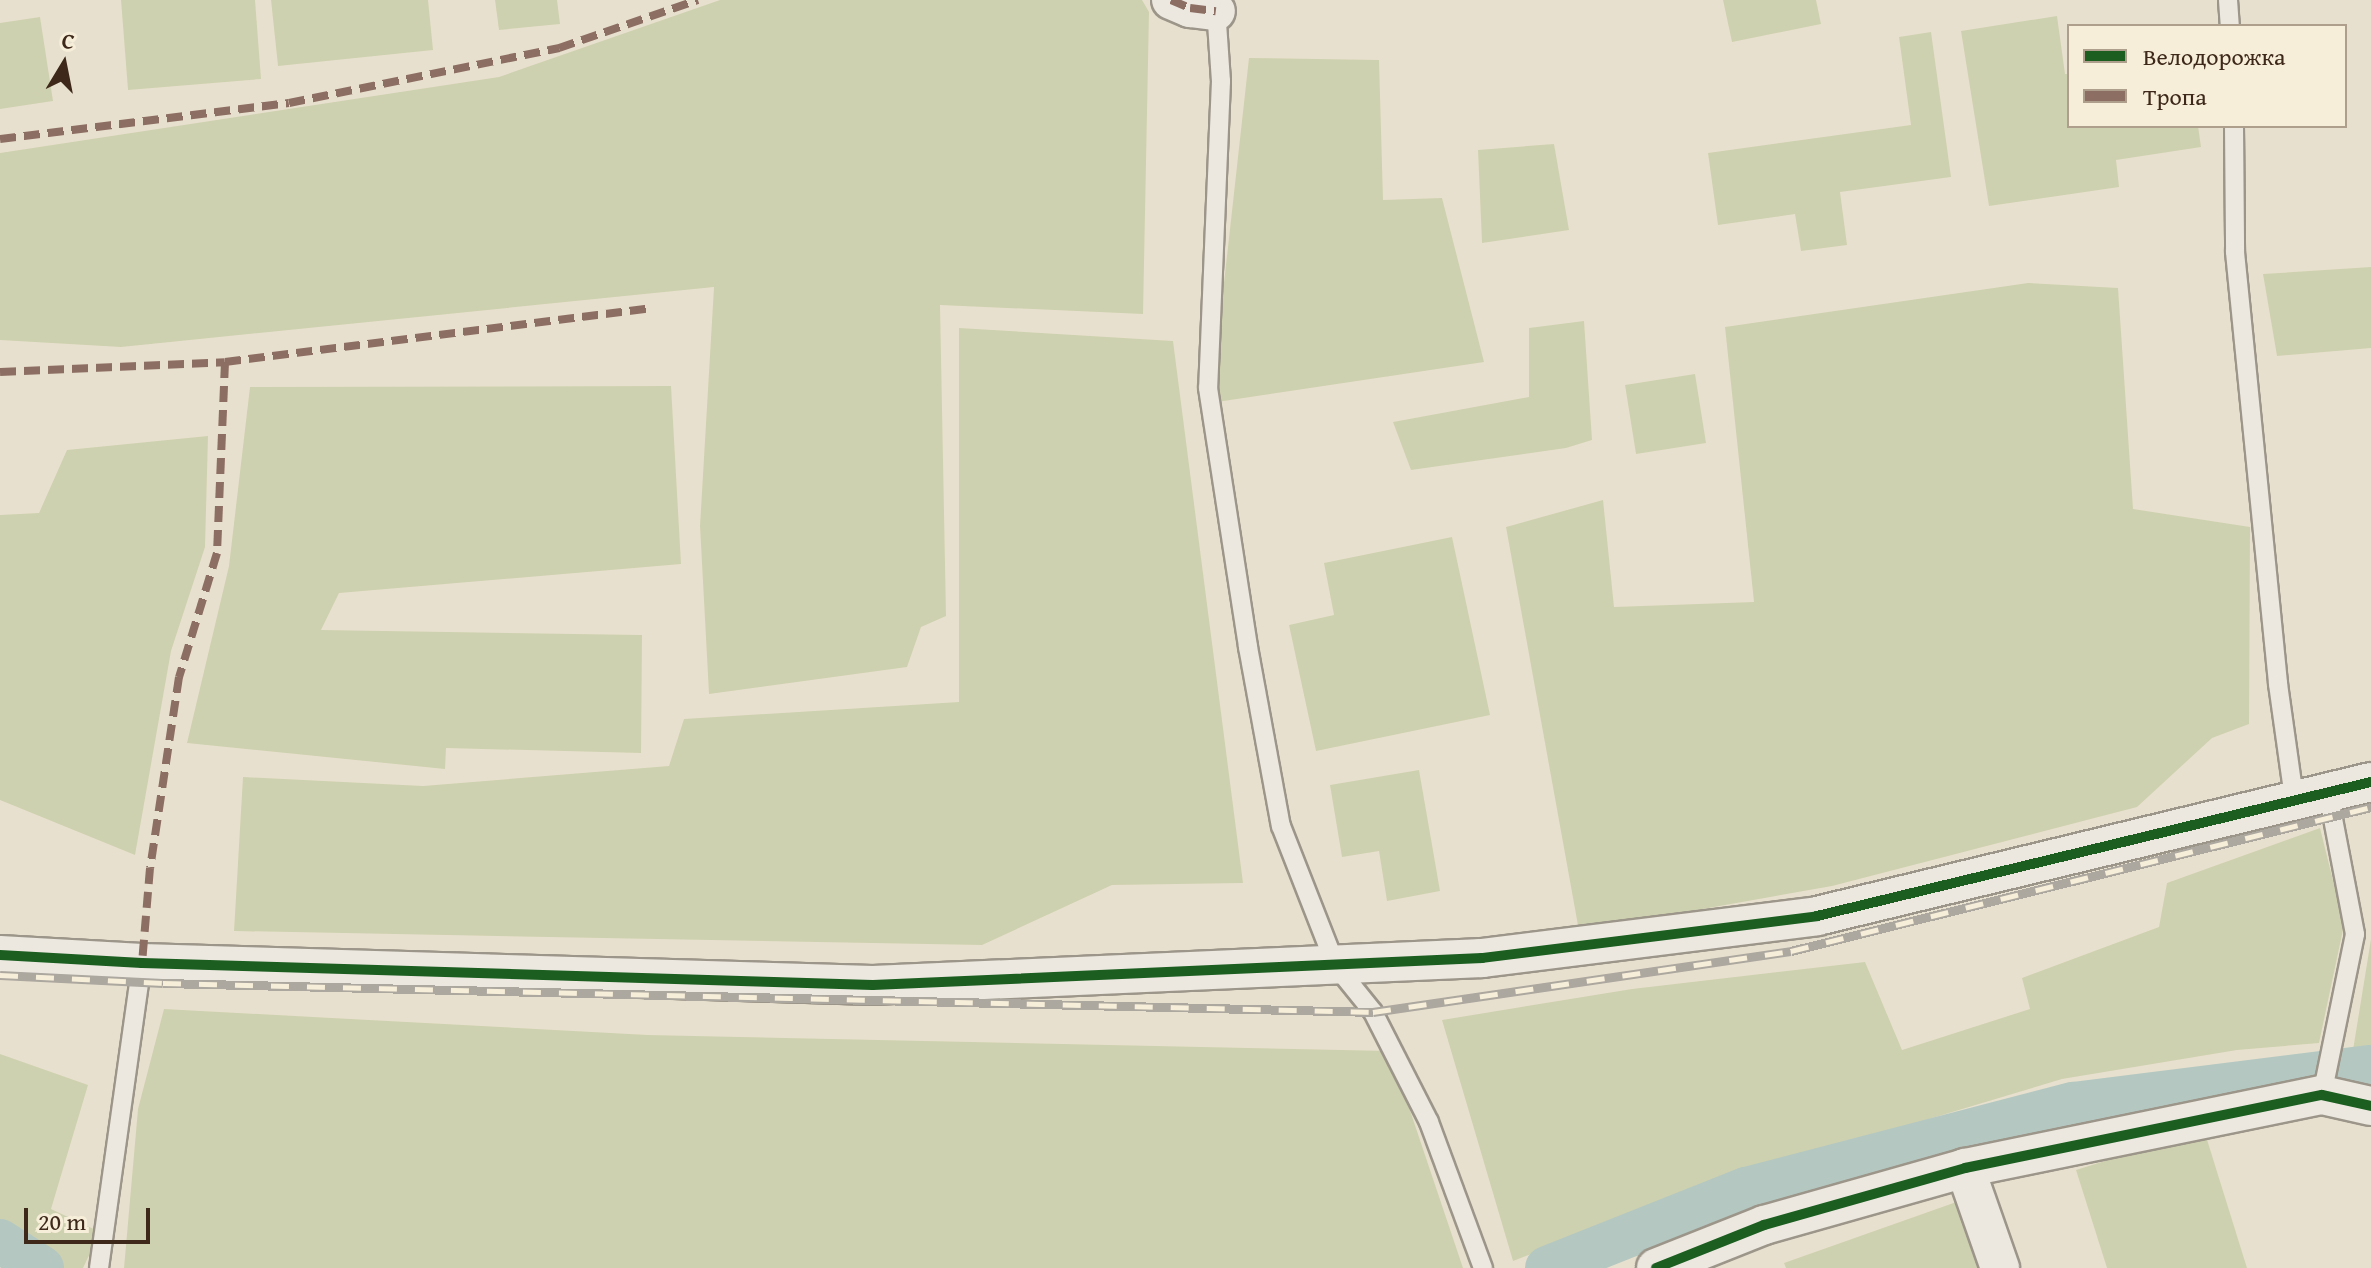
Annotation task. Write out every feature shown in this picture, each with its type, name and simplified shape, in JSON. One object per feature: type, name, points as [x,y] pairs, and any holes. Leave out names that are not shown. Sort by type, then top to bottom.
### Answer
[{"type":"street","points":[[1171,0],[1190,8],[1215,6]]},
{"type":"street","points":[[0,955],[142,963],[873,985],[1482,958],[1817,916],[2371,782]]},
{"type":"street","points":[[1656,1268],[1764,1225],[1965,1168],[2324,1088],[2371,1106]]},
{"type":"street","points":[[1965,1168],[2000,1268]]},
{"type":"lane","points":[[2228,0],[2230,24]]},
{"type":"lane","points":[[1215,6],[1221,81],[1208,388],[1248,647],[1281,826],[1336,966],[1373,1012],[1429,1122],[1482,1265]]},
{"type":"lane","points":[[2234,128],[2235,252],[2278,684],[2355,934],[2324,1088]]},
{"type":"lane","points":[[99,1268],[142,963]]},
{"type":"green space","points":[[121,0],[255,0],[261,79],[128,90]]},
{"type":"green space","points":[[271,0],[428,0],[433,50],[278,66]]},
{"type":"green space","points":[[495,0],[557,0],[560,24],[499,30]]},
{"type":"green space","points":[[720,0],[1142,0],[1149,12],[1143,314],[940,305],[946,616],[921,627],[907,667],[709,694],[700,526],[714,287],[121,347],[0,340],[0,153],[499,77]]},
{"type":"green space","points":[[1723,0],[1816,0],[1821,24],[1732,42]]},
{"type":"green space","points":[[2057,16],[2067,74],[2067,128],[2198,128],[2201,147],[2116,160],[2119,187],[1989,206],[1961,31]]},
{"type":"green space","points":[[40,17],[53,101],[0,109],[0,23]]},
{"type":"green space","points":[[1931,32],[1951,177],[1840,192],[1847,245],[1801,251],[1795,214],[1718,225],[1708,153],[1911,125],[1899,37]]},
{"type":"green space","points":[[1249,58],[1379,60],[1383,200],[1442,198],[1484,362],[1217,402],[1220,319]]},
{"type":"green space","points":[[1554,144],[1569,230],[1482,243],[1478,150]]},
{"type":"green space","points":[[2371,267],[2371,348],[2277,356],[2263,274]]},
{"type":"green space","points":[[2028,283],[2118,288],[2133,509],[2250,527],[2249,724],[2212,738],[2137,807],[1832,886],[1579,931],[1506,527],[1603,500],[1614,607],[1754,602],[1725,327]]},
{"type":"green space","points":[[1584,321],[1592,440],[1566,448],[1411,470],[1393,422],[1529,397],[1529,328]]},
{"type":"green space","points":[[959,328],[1173,341],[1243,883],[1112,885],[982,945],[234,931],[243,777],[423,786],[669,766],[684,719],[959,702]]},
{"type":"green space","points":[[1695,374],[1706,443],[1636,454],[1625,385]]},
{"type":"green space","points":[[671,386],[681,564],[339,593],[321,630],[642,635],[641,753],[446,748],[445,769],[187,743],[229,566],[250,387]]},
{"type":"green space","points":[[208,436],[205,547],[171,651],[135,855],[0,800],[0,515],[39,513],[67,450]]},
{"type":"green space","points":[[1452,537],[1490,715],[1316,751],[1289,625],[1334,615],[1324,563]]},
{"type":"green space","points":[[1419,770],[1440,891],[1387,901],[1379,851],[1342,857],[1330,785]]},
{"type":"green space","points":[[2320,828],[2344,925],[2319,1043],[2237,1050],[2062,1079],[1739,1176],[1513,1261],[1442,1020],[1632,989],[1865,962],[1902,1050],[2030,1009],[2022,978],[2159,927],[2167,883]]},
{"type":"green space","points":[[2371,939],[2371,1052],[2353,1050]]},
{"type":"green space","points":[[164,1009],[648,1035],[1390,1051],[1463,1268],[124,1268],[138,1109]]},
{"type":"green space","points":[[0,1054],[88,1085],[51,1209],[100,1232],[83,1268],[62,1268],[0,1230]]},
{"type":"green space","points":[[2204,1130],[2247,1268],[2107,1268],[2076,1170]]},
{"type":"green space","points":[[1962,1200],[1986,1268],[1786,1268],[1784,1263]]},
{"type":"waterway","points":[[1547,1268],[1746,1189],[2073,1104],[2371,1067]]},
{"type":"waterway","points":[[0,1241],[42,1268]]},
{"type":"railway","points":[[0,975],[163,983],[1373,1012],[1791,951],[2371,807]]},
{"type":"marked path","points":[[0,139],[289,103],[559,48],[698,0]]},
{"type":"marked path","points":[[1171,0],[1190,8],[1216,11]]},
{"type":"marked path","points":[[225,362],[651,308]]},
{"type":"marked path","points":[[0,372],[225,362],[217,553],[179,677],[150,868],[142,963]]},
{"type":"cycle path","points":[[0,955],[142,963],[873,985],[1482,958],[1817,916],[2371,782]]},
{"type":"cycle path","points":[[1656,1268],[1764,1225],[1965,1168],[2322,1095],[2371,1106]]}]
